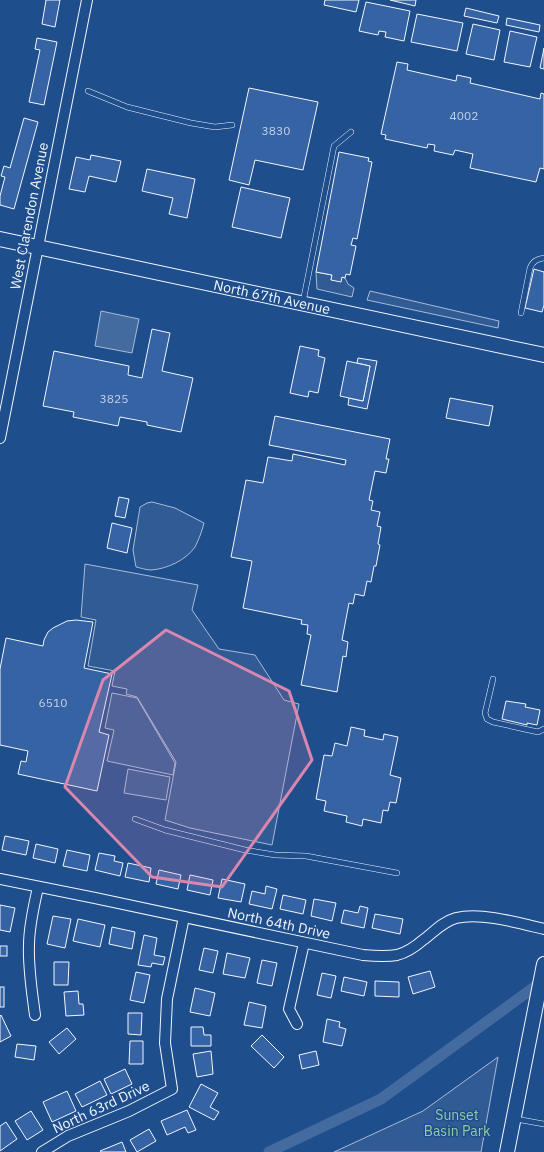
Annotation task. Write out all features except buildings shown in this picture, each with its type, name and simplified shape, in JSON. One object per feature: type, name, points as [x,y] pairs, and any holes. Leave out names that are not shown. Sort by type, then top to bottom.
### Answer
[{"type":"main road","name":"North 67th Avenue","points":[[0,239],[544,356]]},
{"type":"main road","points":[[507,1152],[544,964]]},
{"type":"street","name":"West Clarendon Avenue","points":[[0,438],[87,0]]},
{"type":"street","name":"North 64th Drive","points":[[0,879],[363,955],[398,955],[423,940],[441,925],[455,918],[469,916],[492,918],[544,929]]},
{"type":"street","points":[[35,1015],[29,973],[29,944],[38,887]]},
{"type":"street","name":"North 63rd Drive","points":[[42,1152],[68,1136],[129,1111],[172,1088],[165,1043],[167,999],[184,917]]},
{"type":"street","points":[[297,1024],[289,1009],[304,943]]},
{"type":"lane","points":[[88,91],[127,107],[184,121],[215,127],[232,125]]},
{"type":"lane","points":[[303,303],[334,146],[351,132]]},
{"type":"lane","points":[[521,313],[530,268],[533,262],[544,258]]},
{"type":"lane","points":[[493,679],[485,713],[487,719],[493,722],[538,732],[544,729]]},
{"type":"lane","points":[[135,819],[165,830],[245,850],[275,856],[306,856],[397,873]]},
{"type":"lane","points":[[514,1118],[544,1124]]},
{"type":"highlighted area","points":[[166,630],[289,691],[312,760],[222,887],[152,877],[65,787],[103,680]]},
{"type":"green space","points":[[316,272],[332,275],[331,280],[342,277],[345,278],[348,284],[354,288],[352,297],[317,289]]},
{"type":"green space","points":[[370,291],[499,321],[498,328],[367,300]]},
{"type":"green space","points":[[152,502],[175,508],[204,523],[195,547],[187,556],[170,566],[151,570],[136,567],[133,550],[140,507]]},
{"type":"green space","points":[[85,564],[198,585],[192,610],[219,649],[255,655],[284,700],[299,704],[272,845],[190,828],[165,820],[176,762],[137,697],[126,694],[127,689],[112,686],[115,671],[88,666],[96,620],[81,617]]},
{"type":"green space","points":[[112,693],[137,698],[175,763],[173,775],[107,761],[114,730],[105,728]]},
{"type":"green space","points":[[128,769],[170,777],[166,800],[124,793]]},
{"type":"green space","name":"Sunset Basin Park","points":[[498,1057],[481,1152],[334,1152],[423,1111]]},
{"type":"shaded area","points":[[101,311],[139,319],[132,353],[95,346]]},
{"type":"waterway","points":[[269,1152],[381,1099],[544,980]]}]
